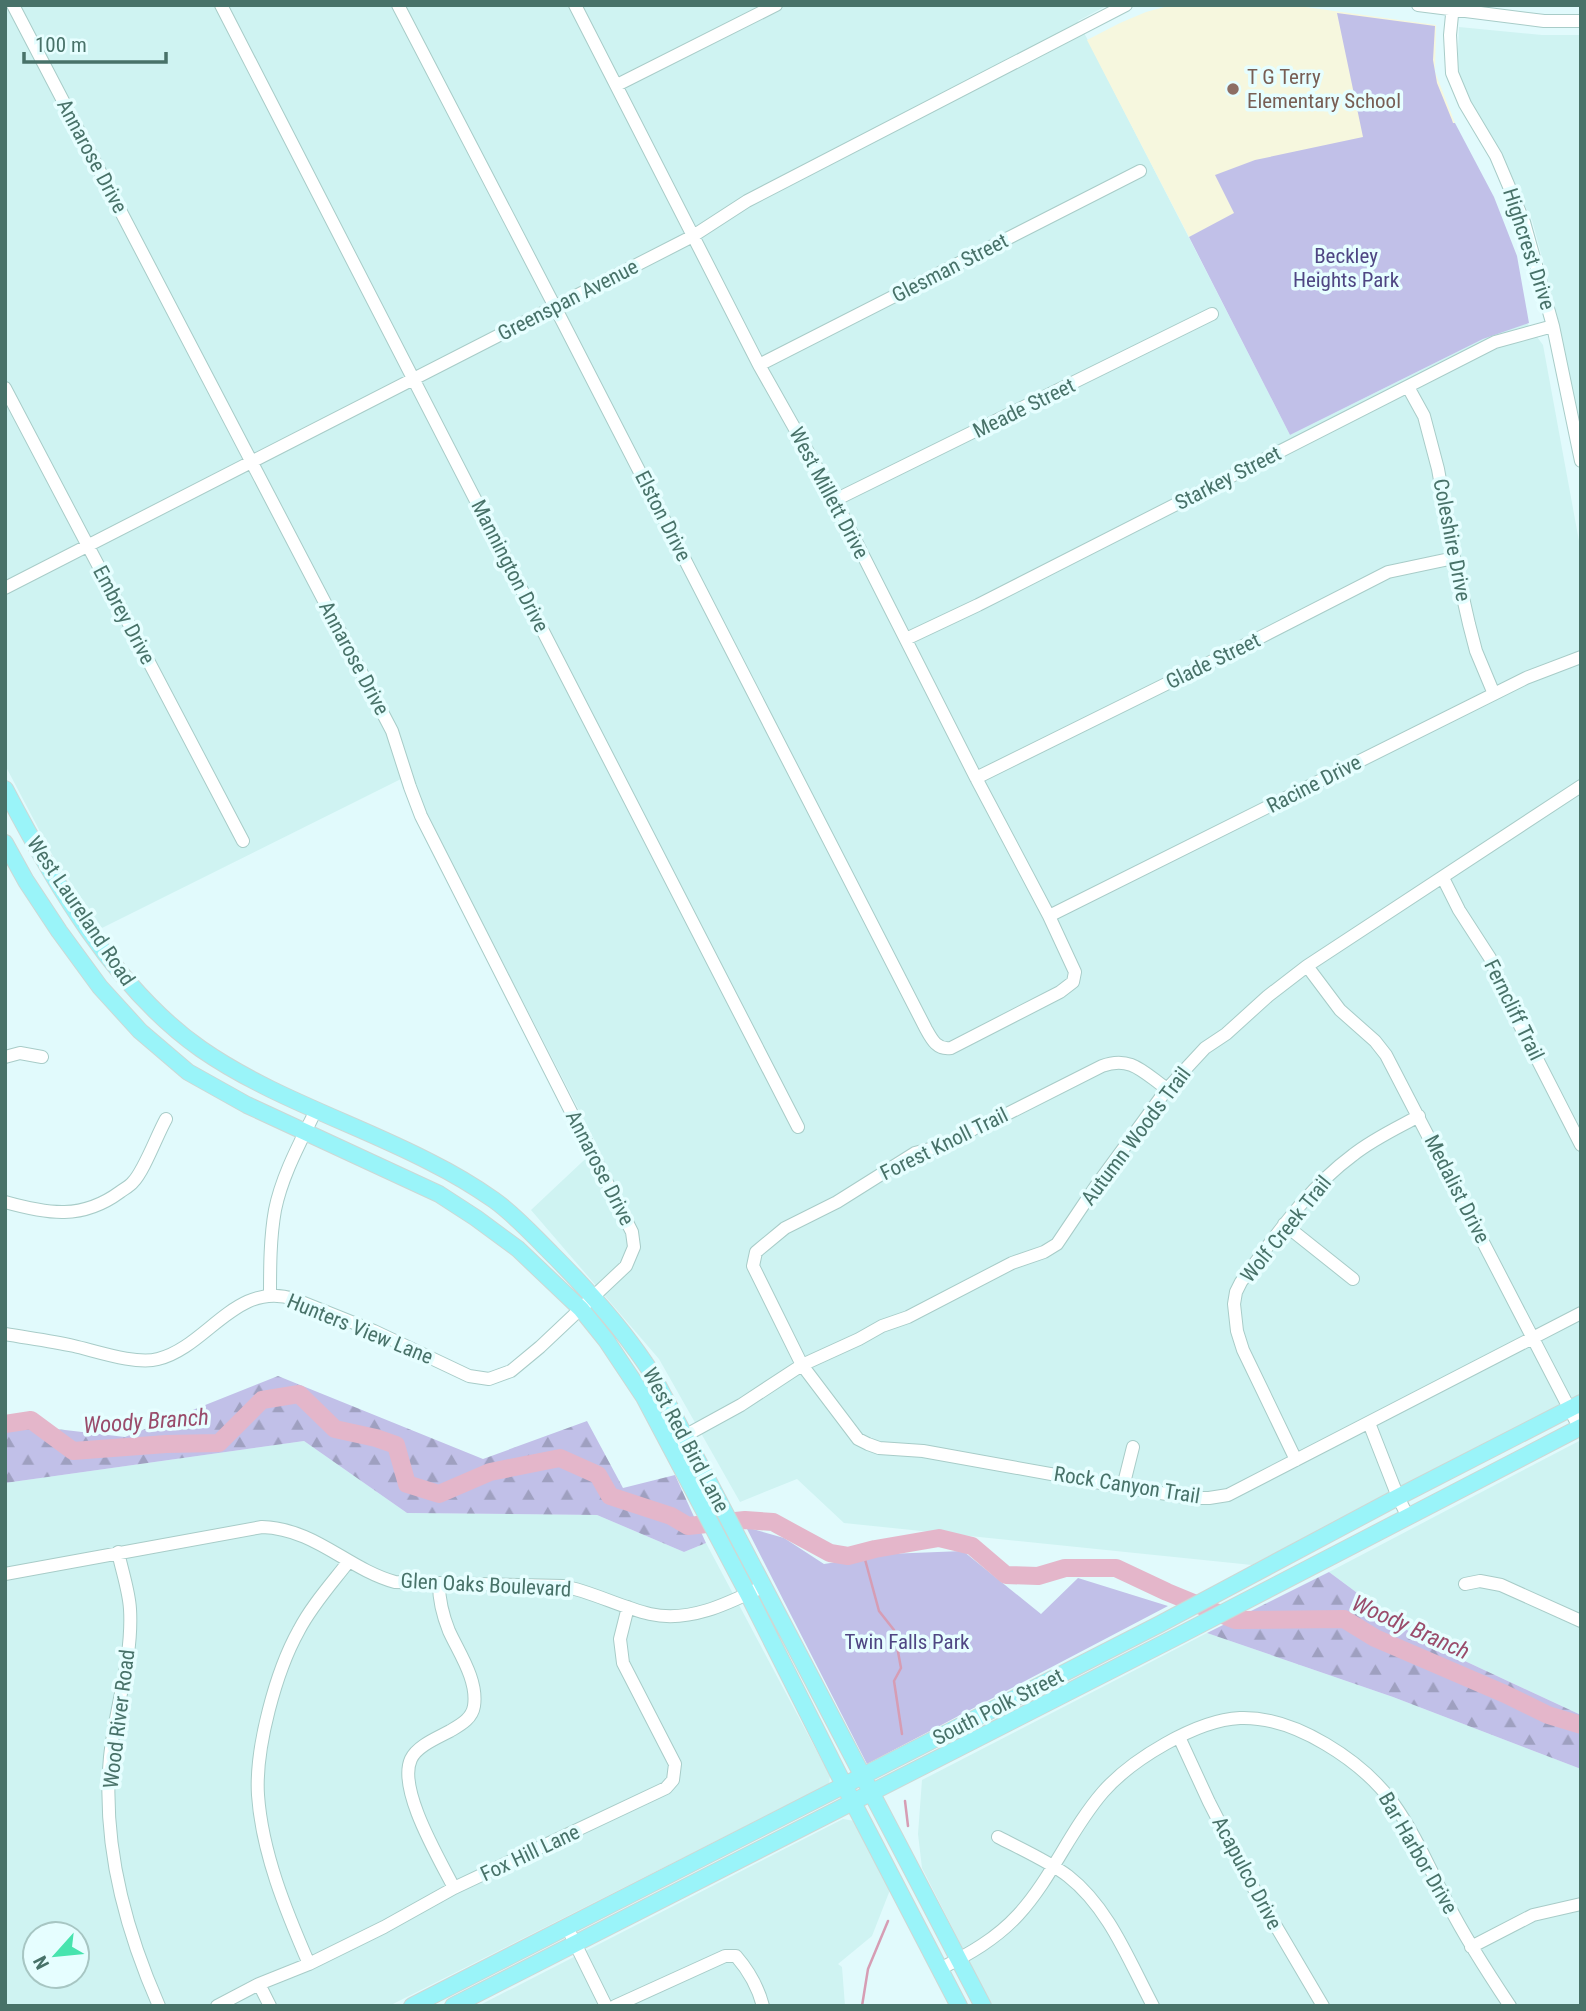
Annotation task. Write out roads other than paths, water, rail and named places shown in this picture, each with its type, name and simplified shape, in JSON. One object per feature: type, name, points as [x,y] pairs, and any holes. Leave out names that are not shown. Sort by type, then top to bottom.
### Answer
[{"type":"main road","name":"West Laureland Road","points":[[5,789],[34,845],[81,918],[136,992],[201,1049]]},
{"type":"main road","points":[[9,850],[34,845]]},
{"type":"main road","name":"West Laureland Road","points":[[9,850],[59,931],[100,988],[140,1031],[188,1072]]},
{"type":"main road","name":"West Red Bird Lane","points":[[201,1049],[250,1078],[430,1162],[495,1201],[541,1242],[594,1297],[647,1365],[685,1436],[726,1551],[959,2006]]},
{"type":"main road","points":[[188,1072],[201,1049]]},
{"type":"main road","name":"West Red Bird Lane","points":[[188,1072],[247,1105],[439,1194],[476,1218],[533,1262],[581,1309],[629,1371],[669,1444],[742,1544],[983,2006]]},
{"type":"main road","name":"South Polk Street","points":[[412,2006],[1160,1624],[1575,1406]]},
{"type":"main road","name":"South Polk Street","points":[[453,2006],[1580,1429]]},
{"type":"street","name":"Annarose Drive","points":[[13,5],[392,731],[421,816],[632,1232],[635,1240],[626,1266],[581,1309]]},
{"type":"street","name":"Mannington Drive","points":[[221,5],[798,1127]]},
{"type":"street","name":"Elston Drive","points":[[398,5],[937,1046],[951,1048],[1060,992],[1073,982]]},
{"type":"street","name":"West Millett Drive","points":[[576,5],[693,236],[760,365],[835,500],[1049,916],[1075,972],[1073,982]]},
{"type":"street","points":[[617,85],[776,5]]},
{"type":"street","name":"Greenspan Avenue","points":[[5,588],[693,236],[747,201],[1126,5]]},
{"type":"street","points":[[1418,5],[1544,21],[1581,21]]},
{"type":"street","name":"Highcrest Drive","points":[[1453,8],[1450,53],[1452,73],[1457,89],[1514,193],[1536,260],[1553,326],[1581,461]]},
{"type":"street","name":"Glesman Street","points":[[760,365],[1140,171]]},
{"type":"street","name":"Meade Street","points":[[835,500],[1212,314]]},
{"type":"street","name":"Starkey Street","points":[[906,639],[1495,342],[1553,326]]},
{"type":"street","name":"Coleshire Drive","points":[[1408,387],[1423,416],[1434,455],[1476,651],[1494,694]]},
{"type":"street","name":"Embrey Drive","points":[[5,388],[243,841]]},
{"type":"street","name":"Glade Street","points":[[976,778],[1388,572],[1454,558]]},
{"type":"street","name":"Racine Drive","points":[[1049,916],[1526,678],[1581,657]]},
{"type":"street","name":"Autumn Woods Trail","points":[[669,1444],[741,1405],[802,1365],[882,1326],[908,1317],[1012,1263],[1044,1252],[1057,1244],[1167,1089],[1205,1048],[1226,1034],[1307,966],[1581,786]]},
{"type":"street","name":"Ferncliff Trail","points":[[1443,878],[1459,910],[1490,958],[1510,1006],[1581,1145]]},
{"type":"street","name":"Medalist Drive","points":[[1307,966],[1340,1010],[1375,1041],[1386,1055],[1534,1338],[1575,1406],[1580,1429]]},
{"type":"street","points":[[5,1057],[20,1053],[42,1056]]},
{"type":"street","name":"Forest Knoll Trail","points":[[762,1284],[753,1266],[756,1252],[763,1245],[785,1228],[837,1202],[915,1153],[952,1143],[978,1126],[1115,1061],[1132,1063],[1167,1089]]},
{"type":"street","points":[[270,1296],[270,1262],[276,1209],[285,1180],[316,1110]]},
{"type":"street","name":"Wolf Creek Trail","points":[[1296,1460],[1243,1350],[1234,1315],[1236,1292],[1284,1224],[1319,1184],[1355,1153],[1419,1116]]},
{"type":"street","points":[[5,1202],[31,1210],[58,1213],[100,1205],[134,1182],[166,1119]]},
{"type":"street","points":[[1284,1224],[1353,1279]]},
{"type":"street","name":"Rock Canyon Trail","points":[[762,1284],[802,1365],[858,1439],[867,1444],[879,1448],[923,1451],[1192,1498],[1227,1495],[1581,1313]]},
{"type":"street","name":"Hunters View Lane","points":[[5,1334],[114,1356],[156,1360],[179,1349],[241,1304],[258,1296],[282,1296],[374,1331],[469,1376],[484,1379],[502,1376],[511,1371],[581,1309]]},
{"type":"street","points":[[1369,1423],[1408,1517]]},
{"type":"street","points":[[1123,1487],[1133,1447]]},
{"type":"street","name":"Glen Oaks Boulevard","points":[[5,1574],[262,1527],[279,1527],[299,1533],[370,1573],[395,1582],[563,1586],[590,1592],[654,1615],[685,1615],[707,1611],[764,1586]]},
{"type":"street","name":"Wood River Road","points":[[118,1552],[130,1608],[127,1661],[110,1758],[112,1838],[125,1912],[159,2006]]},
{"type":"street","points":[[309,1964],[267,1847],[258,1794],[259,1768],[271,1705],[286,1656],[299,1629],[349,1560]]},
{"type":"street","points":[[1465,1584],[1480,1581],[1502,1585],[1581,1621]]},
{"type":"street","points":[[439,1584],[445,1620],[469,1673],[475,1702],[473,1712],[465,1722],[412,1757],[408,1780],[412,1799],[454,1888]]},
{"type":"street","name":"Fox Hill Lane","points":[[217,2006],[384,1927],[454,1888],[666,1788],[673,1780],[675,1764],[622,1663],[620,1639],[628,1607]]},
{"type":"street","name":"Bar Harbor Drive","points":[[940,1969],[988,1943],[1018,1914],[1103,1793],[1136,1762],[1179,1737],[1216,1722],[1242,1718],[1291,1728],[1351,1760],[1378,1784],[1394,1805],[1430,1867],[1471,1947],[1510,2006]]},
{"type":"street","name":"Acapulco Drive","points":[[1179,1737],[1250,1882],[1324,2006]]},
{"type":"street","points":[[998,1837],[1067,1875],[1079,1886],[1105,1916],[1153,2006]]},
{"type":"street","points":[[1471,1947],[1534,1915],[1581,1904]]},
{"type":"street","points":[[567,1927],[606,2006]]},
{"type":"street","points":[[615,2006],[725,1956],[736,1956],[745,1966],[764,2006]]},
{"type":"street","points":[[259,1984],[270,2006]]},
{"type":"waterway","name":"Woody Branch","points":[[5,1424],[31,1420],[73,1451],[219,1443],[262,1400],[299,1394],[335,1429],[396,1445],[407,1484],[439,1494],[490,1472],[560,1458],[598,1475],[610,1496],[671,1516],[688,1526],[745,1520],[773,1522],[830,1553],[848,1556],[939,1538],[972,1546],[1006,1575],[1038,1576],[1065,1568],[1116,1568],[1235,1620],[1344,1619],[1375,1638],[1548,1715],[1581,1725]]},
{"type":"waterway","points":[[863,1552],[879,1611],[894,1630],[901,1668],[894,1681],[902,1734]]},
{"type":"waterway","points":[[905,1801],[908,1826]]},
{"type":"waterway","points":[[862,2006],[868,1969],[888,1921]]},
{"type":"place","name":"T G Terry Elementary School","points":[[1233,89]]},
{"type":"park label","name":"Beckley Heights Park","points":[[1346,268]]},
{"type":"park label","name":"Twin Falls Park","points":[[907,1642]]}]
